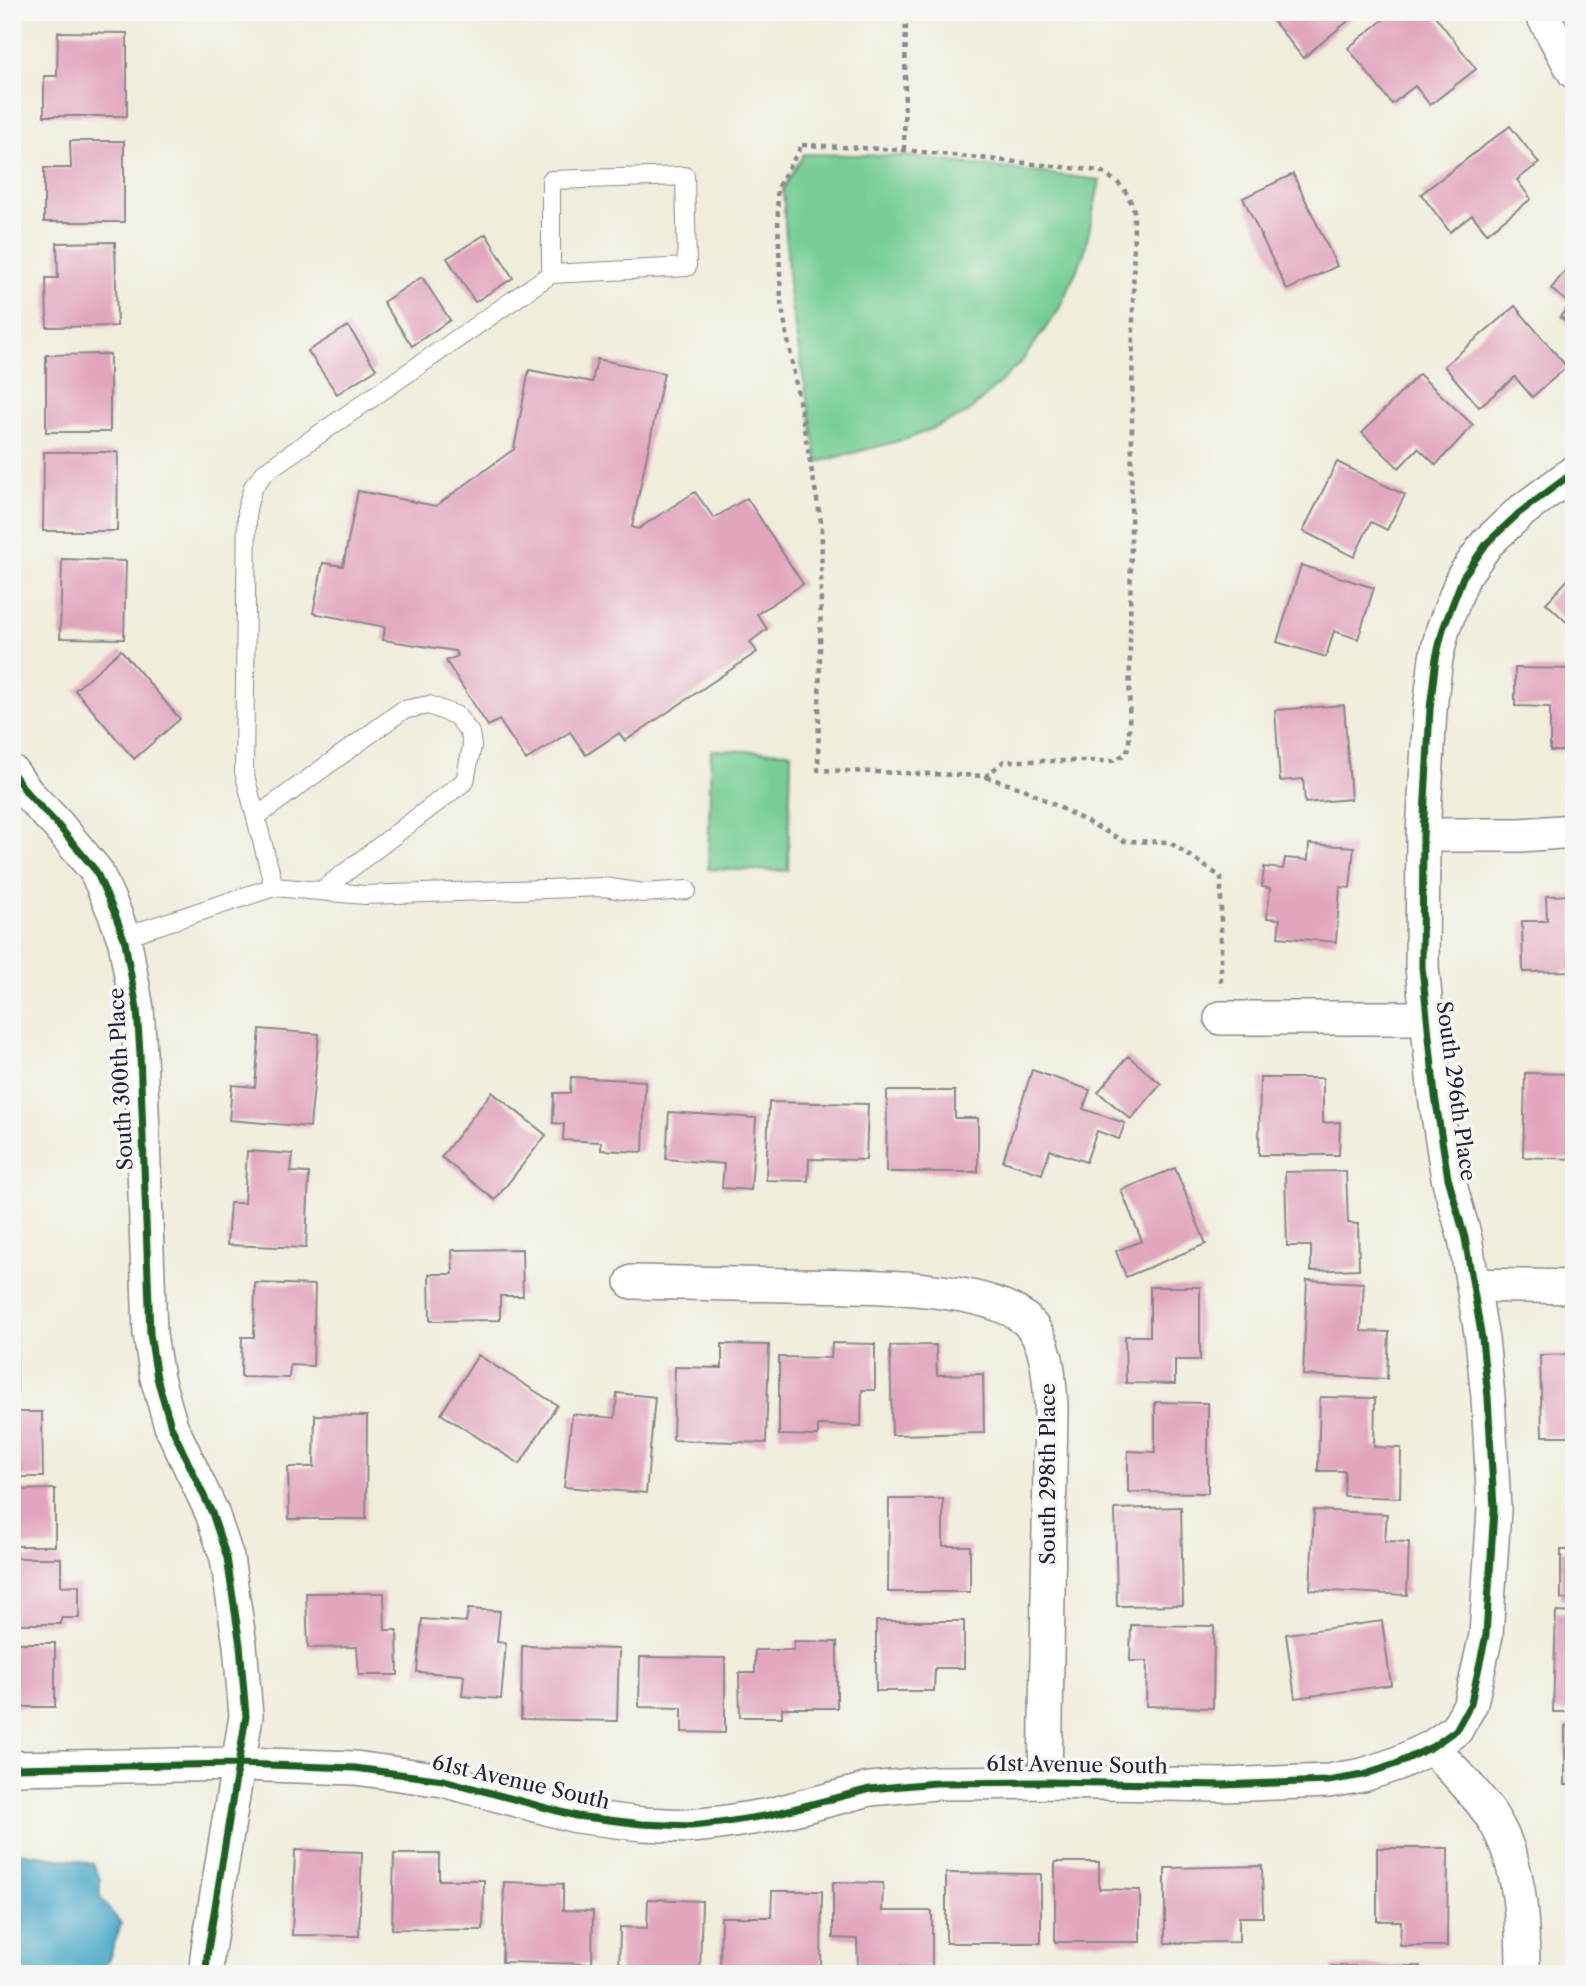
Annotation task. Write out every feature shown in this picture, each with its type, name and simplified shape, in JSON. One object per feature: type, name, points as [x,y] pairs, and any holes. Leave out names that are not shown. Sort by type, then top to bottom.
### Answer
[{"type":"street","points":[[1541,12],[1574,72]]},
{"type":"street","name":"South 296th Place","points":[[1432,1747],[1456,1730],[1471,1703],[1486,1635],[1494,1509],[1482,1339],[1465,1238],[1447,1178],[1435,1096],[1422,967],[1423,835],[1432,687],[1443,629],[1473,561],[1519,513],[1574,472]]},
{"type":"street","name":"South 300th Place","points":[[17,788],[57,824],[96,871],[123,937],[138,1020],[150,1334],[157,1378],[171,1426],[212,1513],[227,1558],[238,1626],[246,1716],[206,1974]]},
{"type":"street","points":[[1423,835],[1520,835],[1574,831]]},
{"type":"street","points":[[1221,1018],[1427,1018]]},
{"type":"street","name":"South 298th Place","points":[[632,1282],[895,1288],[953,1293],[1003,1306],[1029,1322],[1044,1349],[1051,1406],[1045,1782]]},
{"type":"street","points":[[1473,1285],[1574,1287]]},
{"type":"street","points":[[1432,1747],[1478,1798],[1503,1837],[1514,1876],[1521,1917],[1522,1974]]},
{"type":"street","name":"61st Avenue South","points":[[12,1768],[238,1764],[355,1768],[453,1783],[576,1816],[691,1826],[751,1819],[854,1792],[903,1785],[1045,1782],[1222,1785],[1328,1781],[1396,1764],[1432,1747]]},
{"type":"lane","points":[[274,887],[244,772],[247,508],[253,487],[266,471],[551,274],[687,267],[685,176],[551,180],[551,274]]},
{"type":"lane","points":[[256,817],[402,710],[429,705],[457,716],[470,733],[472,746],[465,780],[321,891]]},
{"type":"lane","points":[[123,937],[274,887],[365,895],[604,887],[643,894],[687,890]]},
{"type":"path","points":[[904,149],[906,12]]},
{"type":"path","points":[[986,776],[1004,761],[1112,761],[1126,754],[1129,744],[1134,211],[1122,185],[1100,171],[904,149],[802,145],[777,188],[781,302],[822,527],[818,770],[986,776],[1024,789],[1124,841],[1169,842],[1221,877],[1221,1018]]},
{"type":"green space","points":[[804,154],[904,156],[1100,180],[1084,254],[1058,311],[1021,362],[968,413],[910,438],[818,462],[790,300],[783,189]]},
{"type":"green space","points":[[711,750],[791,752],[788,871],[708,869]]},
{"type":"water","points":[[12,1851],[93,1863],[100,1879],[100,1897],[121,1924],[110,1956],[100,1974],[12,1974]]},
{"type":"building","points":[[1266,12],[1359,12],[1303,58]]},
{"type":"building","points":[[1393,12],[1432,12],[1476,69],[1430,105],[1415,86],[1392,104],[1348,48]]},
{"type":"building","points":[[58,32],[127,33],[127,116],[44,116],[44,76],[57,76]]},
{"type":"building","points":[[1510,126],[1539,163],[1517,180],[1531,199],[1487,233],[1472,215],[1450,232],[1421,194]]},
{"type":"building","points":[[70,141],[124,141],[124,222],[44,222],[44,168],[71,168]]},
{"type":"building","points":[[1293,174],[1337,266],[1287,290],[1243,198]]},
{"type":"building","points":[[486,234],[513,278],[475,302],[447,258]]},
{"type":"building","points":[[115,242],[117,326],[47,327],[46,278],[58,278],[57,243]]},
{"type":"building","points":[[1574,259],[1574,327],[1560,317],[1570,304],[1551,289]]},
{"type":"building","points":[[422,277],[450,320],[412,346],[383,302]]},
{"type":"building","points":[[1515,306],[1567,367],[1532,397],[1515,377],[1479,407],[1444,366]]},
{"type":"building","points":[[348,326],[376,369],[337,394],[308,351]]},
{"type":"building","points":[[110,354],[110,432],[46,432],[46,355]]},
{"type":"building","points":[[597,359],[664,373],[632,527],[638,529],[695,492],[714,518],[747,498],[803,584],[757,614],[767,629],[750,642],[757,652],[625,741],[619,733],[586,755],[570,732],[526,760],[499,720],[488,726],[446,661],[458,656],[455,651],[383,640],[385,627],[313,613],[323,563],[343,566],[358,491],[436,506],[514,449],[529,370],[592,382]]},
{"type":"building","points":[[1419,374],[1473,425],[1436,465],[1418,448],[1399,468],[1362,433]]},
{"type":"building","points":[[44,452],[118,452],[117,531],[43,531]]},
{"type":"building","points":[[1337,462],[1405,495],[1387,530],[1371,522],[1354,557],[1303,531]]},
{"type":"building","points":[[62,559],[126,561],[124,639],[60,638]]},
{"type":"building","points":[[1301,565],[1374,588],[1358,639],[1334,631],[1326,657],[1277,642]]},
{"type":"building","points":[[1574,573],[1574,629],[1546,603]]},
{"type":"building","points":[[121,650],[180,719],[134,759],[75,690]]},
{"type":"building","points":[[1515,668],[1574,669],[1574,751],[1550,751],[1550,707],[1515,706]]},
{"type":"building","points":[[1344,705],[1351,799],[1305,803],[1303,779],[1280,781],[1275,710]]},
{"type":"building","points":[[1309,844],[1354,847],[1350,888],[1340,887],[1336,942],[1278,937],[1280,919],[1267,918],[1270,888],[1262,887],[1264,867],[1283,869],[1285,858],[1308,860]]},
{"type":"building","points":[[1574,895],[1574,971],[1523,972],[1522,921],[1547,921],[1546,896]]},
{"type":"building","points":[[260,1029],[319,1034],[310,1127],[229,1120],[232,1085],[255,1087]]},
{"type":"building","points":[[1128,1056],[1161,1084],[1131,1119],[1098,1092]]},
{"type":"building","points":[[1032,1070],[1090,1090],[1083,1109],[1125,1123],[1119,1139],[1097,1131],[1086,1162],[1050,1150],[1042,1174],[1003,1161]]},
{"type":"building","points":[[1525,1073],[1574,1074],[1574,1159],[1523,1157]]},
{"type":"building","points":[[571,1077],[645,1081],[643,1152],[601,1150],[601,1142],[563,1140],[564,1124],[553,1123],[554,1093],[570,1093]]},
{"type":"building","points":[[1260,1078],[1323,1078],[1323,1123],[1340,1122],[1339,1155],[1259,1155]]},
{"type":"building","points":[[887,1091],[955,1091],[955,1118],[978,1118],[978,1172],[886,1172]]},
{"type":"building","points":[[492,1092],[546,1135],[495,1200],[441,1157]]},
{"type":"building","points":[[769,1102],[868,1104],[866,1160],[809,1159],[808,1181],[766,1180]]},
{"type":"building","points":[[669,1112],[756,1118],[751,1190],[722,1188],[724,1164],[666,1159]]},
{"type":"building","points":[[247,1151],[293,1154],[291,1172],[309,1173],[306,1248],[227,1245],[230,1203],[244,1203]]},
{"type":"building","points":[[1175,1168],[1206,1244],[1126,1277],[1116,1251],[1142,1241],[1121,1190]]},
{"type":"building","points":[[1346,1171],[1348,1223],[1358,1224],[1359,1269],[1311,1271],[1311,1246],[1287,1246],[1285,1172]]},
{"type":"building","points":[[522,1249],[523,1296],[500,1296],[500,1320],[430,1321],[429,1274],[453,1274],[452,1250]]},
{"type":"building","points":[[1307,1280],[1364,1283],[1361,1331],[1389,1332],[1387,1379],[1303,1375]]},
{"type":"building","points":[[255,1283],[315,1285],[313,1366],[290,1365],[289,1378],[241,1377],[242,1337],[254,1337]]},
{"type":"building","points":[[1150,1287],[1200,1287],[1200,1360],[1175,1360],[1175,1384],[1126,1383],[1125,1336],[1150,1336]]},
{"type":"building","points":[[12,1324],[16,1324],[17,1393],[12,1393]]},
{"type":"building","points":[[832,1343],[875,1344],[875,1390],[862,1390],[861,1426],[818,1425],[818,1436],[779,1435],[779,1357],[831,1358]]},
{"type":"building","points":[[722,1344],[769,1345],[766,1443],[673,1440],[675,1367],[722,1368]]},
{"type":"building","points":[[936,1345],[937,1375],[983,1374],[984,1433],[892,1435],[890,1346]]},
{"type":"building","points":[[1574,1354],[1574,1436],[1542,1436],[1540,1355]]},
{"type":"building","points":[[478,1355],[557,1405],[520,1464],[441,1414]]},
{"type":"building","points":[[617,1393],[655,1397],[646,1493],[564,1487],[572,1414],[615,1418]]},
{"type":"building","points":[[1320,1397],[1375,1398],[1374,1447],[1401,1448],[1400,1498],[1344,1496],[1345,1471],[1318,1471]]},
{"type":"building","points":[[1155,1402],[1208,1403],[1208,1493],[1128,1492],[1128,1451],[1155,1452]]},
{"type":"building","points":[[12,1412],[42,1412],[43,1477],[12,1477]]},
{"type":"building","points":[[315,1415],[367,1416],[366,1519],[289,1519],[288,1467],[314,1467]]},
{"type":"building","points":[[55,1489],[55,1546],[12,1546],[12,1490]]},
{"type":"building","points":[[889,1499],[943,1499],[943,1546],[970,1546],[970,1592],[888,1592]]},
{"type":"building","points":[[1181,1507],[1183,1605],[1117,1606],[1115,1509]]},
{"type":"building","points":[[1314,1510],[1387,1514],[1385,1541],[1409,1542],[1407,1595],[1310,1590]]},
{"type":"building","points":[[1561,1550],[1574,1550],[1574,1599],[1561,1599]]},
{"type":"building","points":[[12,1558],[61,1558],[61,1586],[79,1585],[79,1618],[61,1618],[61,1624],[12,1624]]},
{"type":"building","points":[[306,1593],[384,1593],[385,1630],[397,1630],[398,1675],[359,1675],[357,1647],[308,1648]]},
{"type":"building","points":[[468,1609],[500,1611],[497,1642],[506,1643],[501,1699],[462,1696],[464,1675],[417,1672],[422,1619],[466,1622]]},
{"type":"building","points":[[1556,1612],[1574,1613],[1574,1712],[1553,1712]]},
{"type":"building","points":[[876,1621],[964,1621],[964,1668],[935,1668],[934,1691],[876,1691]]},
{"type":"building","points":[[1382,1621],[1391,1685],[1295,1698],[1286,1634]]},
{"type":"building","points":[[1131,1625],[1214,1626],[1213,1708],[1146,1706],[1147,1661],[1130,1661]]},
{"type":"building","points":[[794,1641],[837,1642],[837,1708],[782,1708],[782,1717],[740,1717],[739,1673],[755,1673],[755,1650],[794,1650]]},
{"type":"building","points":[[12,1643],[55,1643],[55,1707],[12,1707]]},
{"type":"building","points":[[522,1646],[619,1649],[617,1721],[521,1719]]},
{"type":"building","points":[[640,1657],[725,1658],[725,1733],[682,1732],[682,1708],[639,1707]]},
{"type":"building","points":[[1565,1726],[1574,1726],[1574,1785],[1565,1785]]},
{"type":"building","points":[[1377,1848],[1448,1848],[1447,1946],[1400,1946],[1401,1921],[1377,1921]]},
{"type":"building","points":[[295,1850],[362,1852],[359,1936],[292,1935]]},
{"type":"building","points":[[394,1854],[439,1854],[439,1880],[484,1880],[483,1930],[392,1929]]},
{"type":"building","points":[[1055,1862],[1099,1862],[1099,1889],[1140,1890],[1140,1942],[1055,1942]]},
{"type":"building","points":[[1262,1866],[1263,1917],[1239,1917],[1239,1942],[1165,1943],[1165,1868]]},
{"type":"building","points":[[946,1873],[1041,1874],[1041,1943],[946,1943]]},
{"type":"building","points":[[504,1882],[563,1884],[563,1910],[593,1911],[592,1964],[502,1962]]},
{"type":"building","points":[[833,1882],[883,1883],[882,1911],[932,1911],[932,1967],[858,1966],[857,1939],[833,1938]]},
{"type":"building","points":[[772,1891],[822,1891],[821,1971],[720,1970],[721,1917],[771,1917]]},
{"type":"building","points":[[648,1899],[702,1901],[700,1974],[619,1974],[620,1927],[647,1928]]},
{"type":"building","points":[[1332,1966],[1420,1966],[1421,1974],[1332,1974]]},
{"type":"cycle path","points":[[12,1768],[238,1764],[355,1768],[443,1780],[576,1816],[642,1824],[691,1826],[770,1815],[870,1789],[935,1783],[1222,1785],[1328,1781],[1363,1775],[1396,1764],[1432,1747],[1456,1730],[1471,1703],[1486,1635],[1494,1509],[1482,1339],[1465,1238],[1448,1178],[1435,1096],[1422,967],[1423,835],[1430,709],[1436,658],[1443,629],[1463,577],[1487,543],[1519,513],[1574,472]]},
{"type":"cycle path","points":[[12,772],[27,793],[96,871],[125,942],[137,1009],[150,1334],[157,1378],[171,1426],[212,1513],[227,1558],[240,1645],[246,1716],[206,1974]]}]
